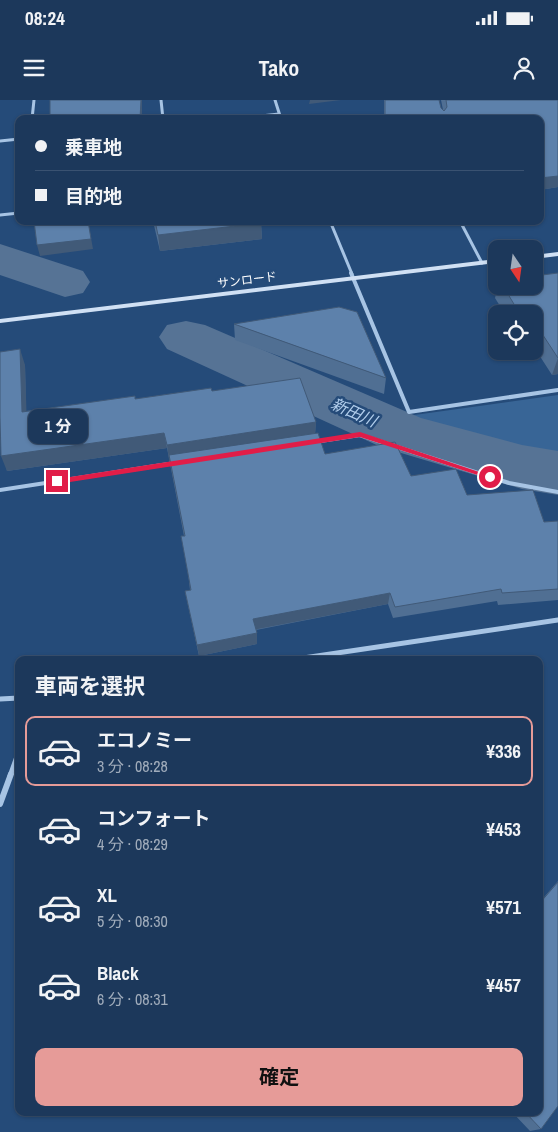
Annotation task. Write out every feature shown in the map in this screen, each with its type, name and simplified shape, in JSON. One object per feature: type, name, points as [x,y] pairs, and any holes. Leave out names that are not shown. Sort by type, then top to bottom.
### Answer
[{"type":"street","points":[[32,115],[34,100]]},
{"type":"street","points":[[161,100],[163,115]]},
{"type":"street","points":[[270,115],[279,114],[276,100]]},
{"type":"street","points":[[0,140],[15,139]]},
{"type":"street","points":[[0,215],[15,213]]},
{"type":"street","points":[[332,225],[409,412],[558,390]]},
{"type":"street","points":[[462,225],[482,263]]},
{"type":"street","points":[[543,255],[558,254]]},
{"type":"street","name":"サンロード","points":[[0,321],[488,262]]},
{"type":"street","points":[[312,442],[360,435],[509,483],[558,492]]},
{"type":"street","points":[[0,490],[185,462]]},
{"type":"street","points":[[317,656],[558,620]]},
{"type":"street","points":[[0,699],[15,698]]},
{"type":"street","points":[[0,804],[15,762]]},
{"type":"shaded area","points":[[558,395],[558,459],[400,417]]},
{"type":"building","points":[[50,100],[141,100],[140,115],[50,115]]},
{"type":"building","points":[[385,100],[439,100],[444,111],[447,107],[446,100],[558,100],[558,176],[544,178],[544,115],[385,115]]},
{"type":"building","points":[[34,225],[89,225],[91,239],[37,245]]},
{"type":"building","points":[[156,225],[244,225],[158,235]]},
{"type":"building","points":[[558,273],[558,358],[543,335],[543,305],[515,305],[508,295],[543,295],[543,275]]},
{"type":"building","points":[[339,307],[357,312],[386,378],[234,324]]},
{"type":"building","points":[[20,349],[22,412],[135,396],[135,399],[211,388],[212,391],[300,378],[316,422],[167,445],[164,433],[1,456],[0,352]]},
{"type":"building","points":[[318,433],[325,454],[395,442],[411,476],[456,469],[467,495],[533,490],[544,522],[558,521],[558,589],[502,593],[501,589],[395,607],[390,593],[253,619],[257,633],[197,645],[185,591],[191,590],[181,536],[185,536],[169,455]]},
{"type":"building","points":[[558,882],[558,1106],[541,1129],[529,1116],[543,1116],[543,899]]},
{"type":"waterway","name":"新田川","points":[[0,259],[65,282]]},
{"type":"waterway","name":"新田川","points":[[186,337],[402,433],[522,467],[558,473]]},
{"type":"route","points":[[57,481],[360,435],[490,477]]}]
